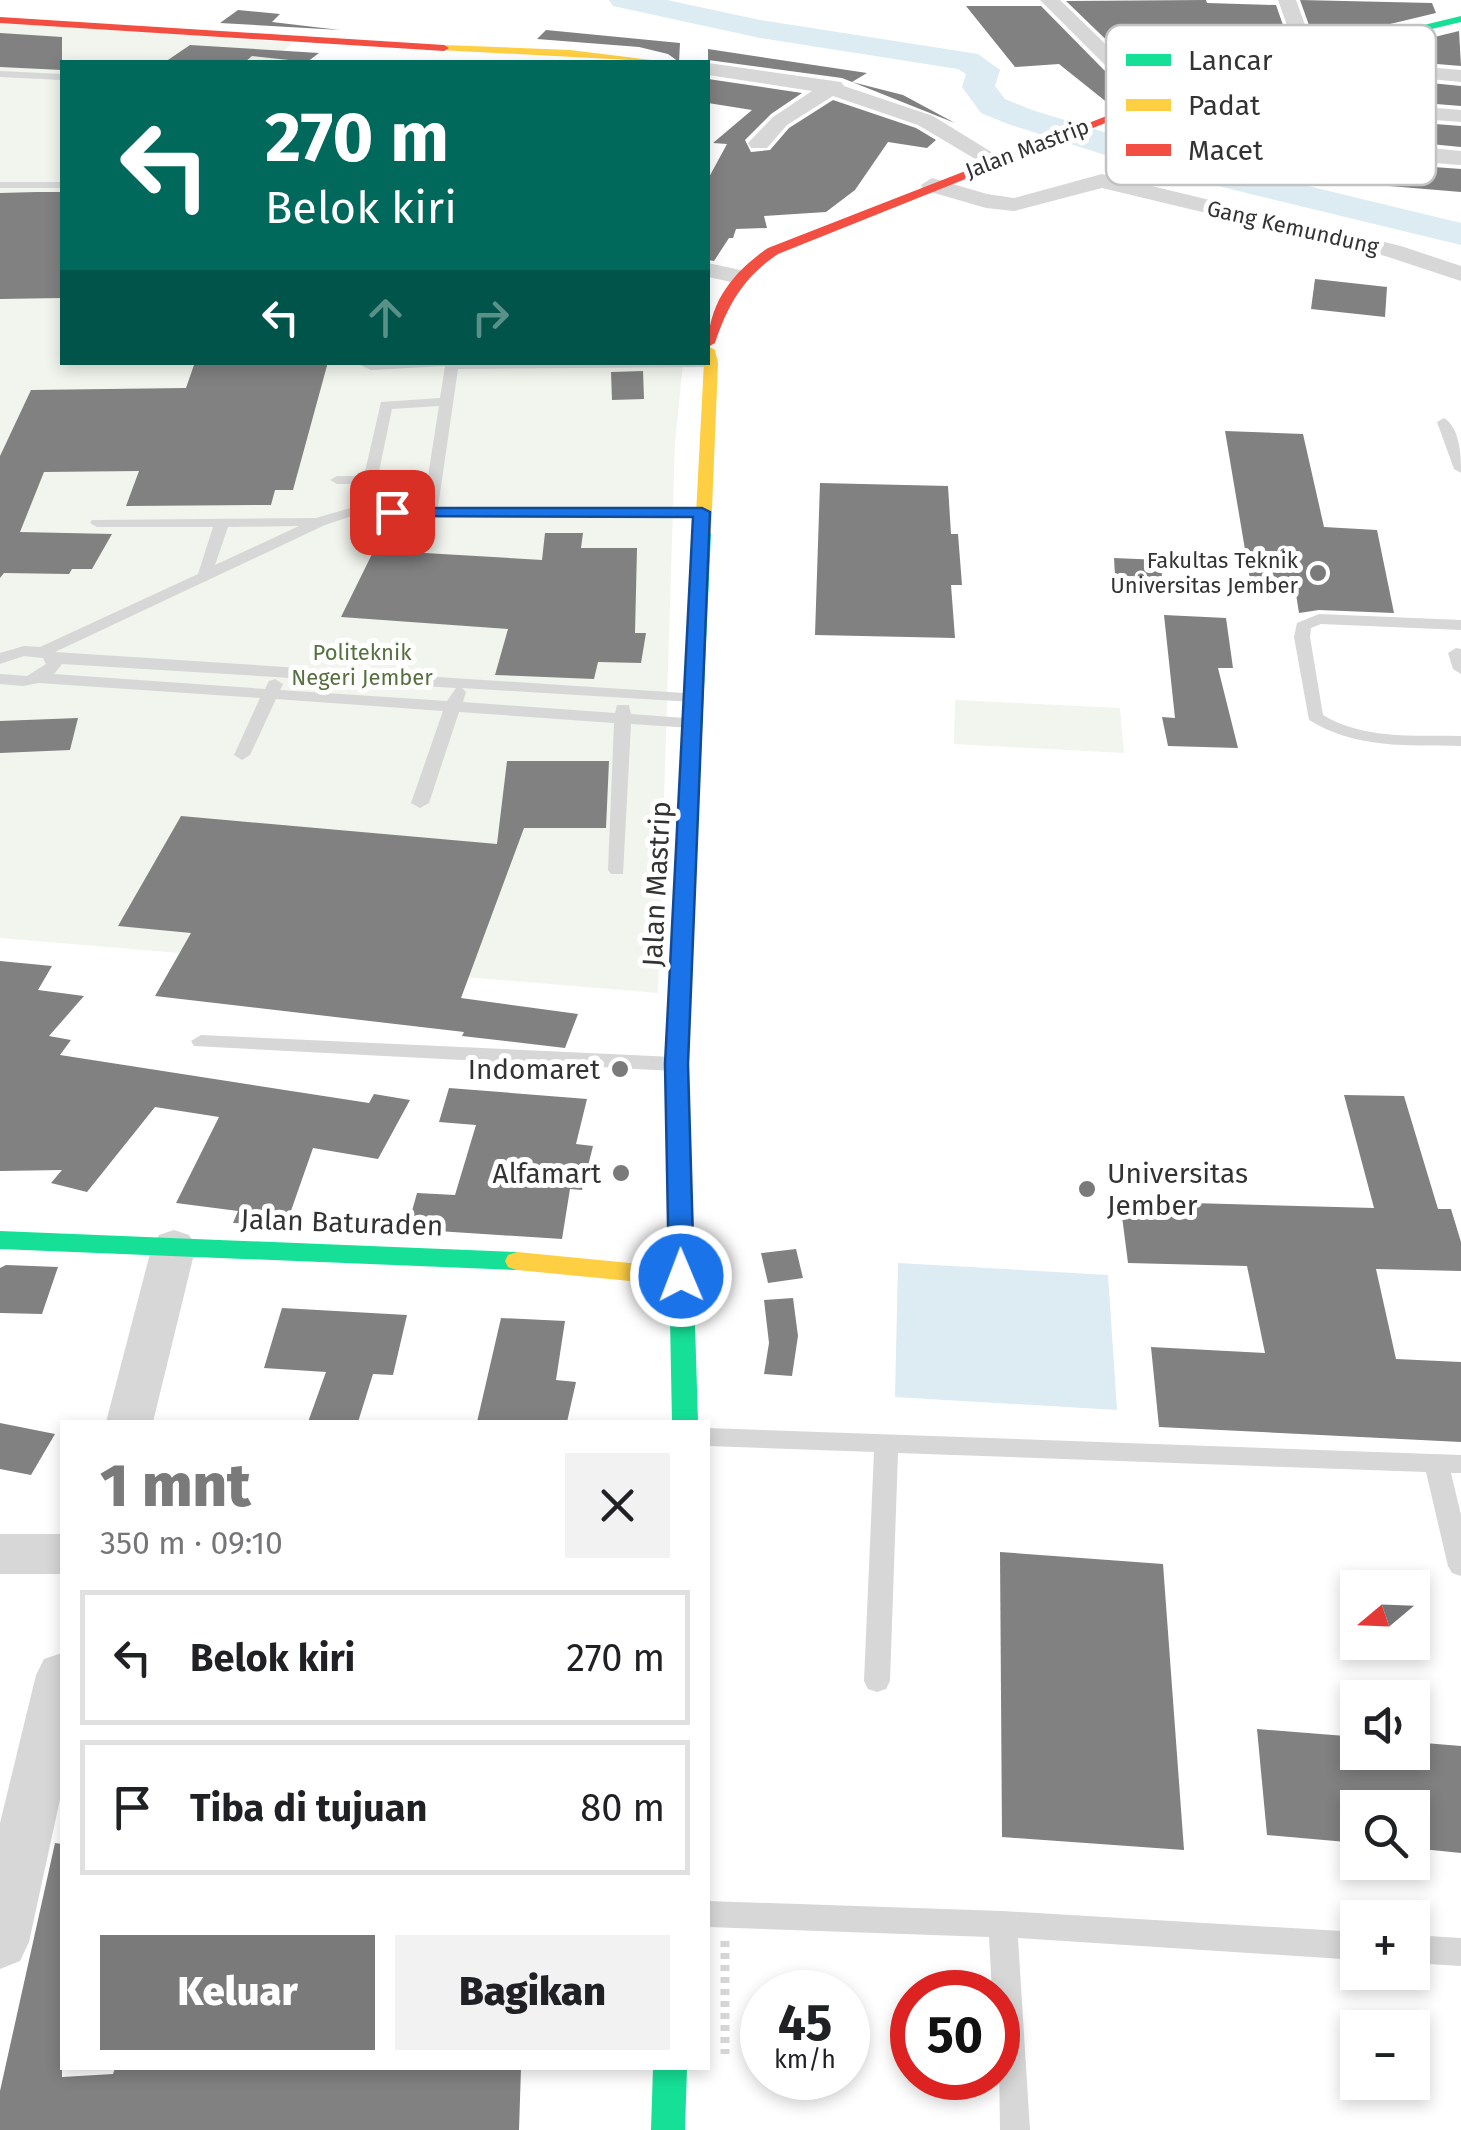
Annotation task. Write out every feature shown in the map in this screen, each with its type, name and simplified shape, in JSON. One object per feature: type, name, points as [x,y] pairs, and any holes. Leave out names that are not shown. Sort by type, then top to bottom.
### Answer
[{"type":"main road","name":"Jalan Mastrip","points":[[1433,25],[1461,19]]},
{"type":"main road","points":[[0,20],[612,60]]},
{"type":"main road","name":"Jalan Mastrip","points":[[710,347],[719,305],[736,276],[793,241],[941,188],[995,161],[1106,118]]},
{"type":"main road","name":"Jalan Mastrip","points":[[685,1420],[676,1064],[708,365]]},
{"type":"main road","name":"Jalan Baturaden","points":[[0,1240],[482,1257],[681,1276]]},
{"type":"main road","points":[[668,2130],[670,2070]]},
{"type":"street","points":[[1050,0],[1106,54]]},
{"type":"street","points":[[1287,0],[1291,25]]},
{"type":"street","points":[[1437,24],[1461,27]]},
{"type":"street","points":[[710,68],[834,86],[906,110],[995,161]]},
{"type":"street","points":[[1436,73],[1461,76]]},
{"type":"street","points":[[760,143],[780,122],[834,86]]},
{"type":"street","points":[[1436,114],[1461,116]]},
{"type":"street","points":[[1436,156],[1461,158]]},
{"type":"street","name":"Gang Kemundung","points":[[941,188],[995,203],[1038,202],[1084,182],[1106,181]]},
{"type":"street","name":"Gang Kemundung","points":[[1122,185],[1392,251],[1461,274]]},
{"type":"street","points":[[710,270],[736,276]]},
{"type":"street","points":[[130,1420],[174,1246]]},
{"type":"street","points":[[0,1554],[60,1554]]},
{"type":"street","points":[[0,1942],[60,1684]]},
{"type":"lane","points":[[0,74],[60,77]]},
{"type":"lane","points":[[0,185],[60,185]]},
{"type":"lane","points":[[430,512],[452,365]]},
{"type":"lane","points":[[370,480],[386,405],[446,402]]},
{"type":"lane","points":[[1444,422],[1461,468]]},
{"type":"lane","points":[[337,480],[437,480]]},
{"type":"lane","points":[[48,656],[320,522],[354,511],[702,512]]},
{"type":"lane","points":[[96,524],[320,522]]},
{"type":"lane","points":[[204,577],[222,523]]},
{"type":"lane","points":[[1461,625],[1319,619],[1303,626],[1302,638],[1316,717],[1330,728],[1359,737],[1461,741]]},
{"type":"lane","points":[[0,659],[25,651],[280,674],[693,697]]},
{"type":"lane","points":[[38,678],[51,669],[48,656]]},
{"type":"lane","points":[[242,754],[280,674]]},
{"type":"lane","points":[[0,679],[18,682],[38,678],[454,704],[692,723]]},
{"type":"lane","points":[[420,803],[461,685]]},
{"type":"lane","points":[[617,870],[625,695]]},
{"type":"lane","points":[[200,1042],[676,1064]]},
{"type":"lane","points":[[710,1437],[1449,1464],[1461,1566]]},
{"type":"lane","points":[[876,1682],[886,1446]]},
{"type":"lane","points":[[716,1914],[1003,1924],[1340,1945]]},
{"type":"lane","points":[[1003,1924],[1015,2130]]},
{"type":"lane","points":[[1430,1950],[1461,1952]]},
{"type":"path","points":[[716,1914],[725,2071]]},
{"type":"green space","name":"Politeknik Negeri Jember","points":[[0,21],[293,43],[275,58],[285,60],[60,60],[60,365],[683,365],[675,443],[658,993],[0,938]]},
{"type":"green space","points":[[955,700],[1120,708],[1124,753],[954,744]]},
{"type":"shaded area","points":[[898,1263],[1108,1275],[1117,1410],[895,1397]]},
{"type":"building","points":[[1206,0],[1276,5],[1283,25],[1106,25],[1106,40],[1066,1]]},
{"type":"building","points":[[1300,0],[1432,3],[1436,13],[1386,25],[1309,25]]},
{"type":"building","points":[[966,6],[1041,6],[1106,71],[1106,102],[1059,64],[1015,67]]},
{"type":"building","points":[[238,10],[280,14],[272,22],[340,30],[220,23]]},
{"type":"building","points":[[546,30],[680,43],[679,60],[639,47],[537,39]]},
{"type":"building","points":[[1459,31],[1461,66],[1436,64],[1436,37]]},
{"type":"building","points":[[0,33],[62,37],[60,70],[0,67]]},
{"type":"building","points":[[190,45],[319,53],[310,60],[252,56],[247,60],[168,60]]},
{"type":"building","points":[[708,49],[867,73],[852,82],[708,60]]},
{"type":"building","points":[[710,79],[802,93],[771,114],[745,140],[751,152],[770,150],[789,128],[833,100],[916,128],[936,140],[927,148],[888,142],[855,190],[826,212],[764,216],[767,228],[736,229],[714,261],[710,260],[710,175],[727,144],[713,143],[752,110],[710,103]]},
{"type":"building","points":[[852,82],[903,95],[955,123]]},
{"type":"building","points":[[1436,84],[1461,86],[1461,106],[1436,104]]},
{"type":"building","points":[[1436,124],[1461,126],[1461,147],[1436,145]]},
{"type":"building","points":[[1436,167],[1461,169],[1461,192],[1377,185],[1436,185]]},
{"type":"building","points":[[60,192],[60,298],[0,299],[0,193]]},
{"type":"building","points":[[1315,279],[1387,287],[1385,317],[1311,309]]},
{"type":"building","points":[[194,365],[327,365],[293,490],[275,490],[271,505],[126,506],[139,471],[44,472],[20,532],[112,534],[92,569],[72,569],[69,574],[4,573],[0,578],[0,456],[31,390],[186,388]]},
{"type":"building","points":[[643,371],[644,399],[612,400],[611,372]]},
{"type":"building","points":[[1225,431],[1303,434],[1324,527],[1377,530],[1394,613],[1299,613],[1296,594],[1252,591]]},
{"type":"building","points":[[820,483],[948,486],[951,534],[958,534],[962,585],[951,585],[955,638],[815,635]]},
{"type":"building","points":[[545,533],[583,533],[581,548],[637,548],[635,633],[646,633],[641,663],[598,662],[594,679],[495,675],[508,629],[341,617],[374,550],[542,560]]},
{"type":"building","points":[[1114,558],[1161,560],[1163,595],[1116,593]]},
{"type":"building","points":[[1164,615],[1226,618],[1233,668],[1218,668],[1238,748],[1168,746],[1162,717],[1175,718]]},
{"type":"building","points":[[78,718],[70,750],[0,753],[0,721]]},
{"type":"building","points":[[507,761],[609,761],[606,828],[524,828],[461,998],[578,1014],[565,1048],[462,1036],[464,1032],[155,996],[191,933],[118,926],[181,816],[497,844]]},
{"type":"building","points":[[0,961],[52,966],[38,990],[84,996],[49,1036],[71,1040],[60,1055],[369,1103],[374,1094],[410,1100],[378,1159],[313,1148],[286,1225],[233,1223],[238,1211],[176,1203],[219,1117],[155,1107],[87,1192],[51,1183],[62,1170],[0,1171]]},
{"type":"building","points":[[449,1088],[587,1099],[576,1144],[593,1146],[582,1190],[570,1189],[562,1239],[407,1229],[417,1193],[455,1195],[476,1125],[439,1122]]},
{"type":"building","points":[[1344,1095],[1404,1096],[1438,1209],[1451,1209],[1461,1242],[1461,1271],[1376,1269],[1396,1359],[1461,1362],[1461,1442],[1159,1427],[1151,1347],[1265,1353],[1247,1266],[1128,1263],[1120,1201],[1374,1208]]},
{"type":"building","points":[[796,1249],[803,1278],[768,1283],[761,1253]]},
{"type":"building","points":[[58,1267],[42,1314],[0,1313],[0,1268]]},
{"type":"building","points":[[793,1298],[798,1336],[792,1376],[764,1374],[769,1343],[764,1300]]},
{"type":"building","points":[[282,1308],[407,1315],[393,1375],[373,1374],[359,1420],[309,1420],[326,1372],[264,1368]]},
{"type":"building","points":[[501,1318],[565,1321],[556,1380],[576,1382],[567,1420],[477,1420]]},
{"type":"building","points":[[0,1423],[55,1434],[31,1475],[0,1469]]},
{"type":"building","points":[[1000,1552],[1163,1564],[1184,1850],[1002,1837]]},
{"type":"building","points":[[1257,1729],[1340,1736],[1340,1770],[1430,1770],[1430,1743],[1461,1746],[1461,1853],[1430,1850],[1430,1790],[1340,1790],[1340,1841],[1267,1835]]},
{"type":"building","points":[[55,1843],[60,1844],[62,2077],[113,2074],[114,2070],[521,2070],[519,2130],[0,2130],[0,2091]]},
{"type":"waterway","points":[[624,0],[760,29],[967,61],[984,70],[978,87],[993,106],[1106,144]]},
{"type":"waterway","points":[[1260,185],[1461,234]]},
{"type":"traffic: fast","points":[[1436,25],[1461,19]]},
{"type":"traffic: fast","points":[[685,1420],[676,1064],[703,533]]},
{"type":"traffic: fast","points":[[0,1240],[517,1261]]},
{"type":"traffic: fast","points":[[668,2130],[670,2070]]},
{"type":"traffic: slow","points":[[444,48],[641,60]]},
{"type":"traffic: slow","points":[[703,533],[710,359]]},
{"type":"traffic: slow","points":[[517,1261],[681,1277]]},
{"type":"traffic: jam","points":[[0,20],[444,48]]},
{"type":"traffic: jam","points":[[710,337],[718,314],[739,279],[773,251],[1106,120]]},
{"type":"place","name":"Fakultas Teknik Universitas Jember","points":[[1318,573]]},
{"type":"place","name":"Indomaret","points":[[620,1069]]},
{"type":"place","name":"Alfamart","points":[[621,1173]]},
{"type":"place","name":"Universitas Jember","points":[[1087,1189]]},
{"type":"route","points":[[392,512],[702,512],[676,1064],[681,1276]]}]
